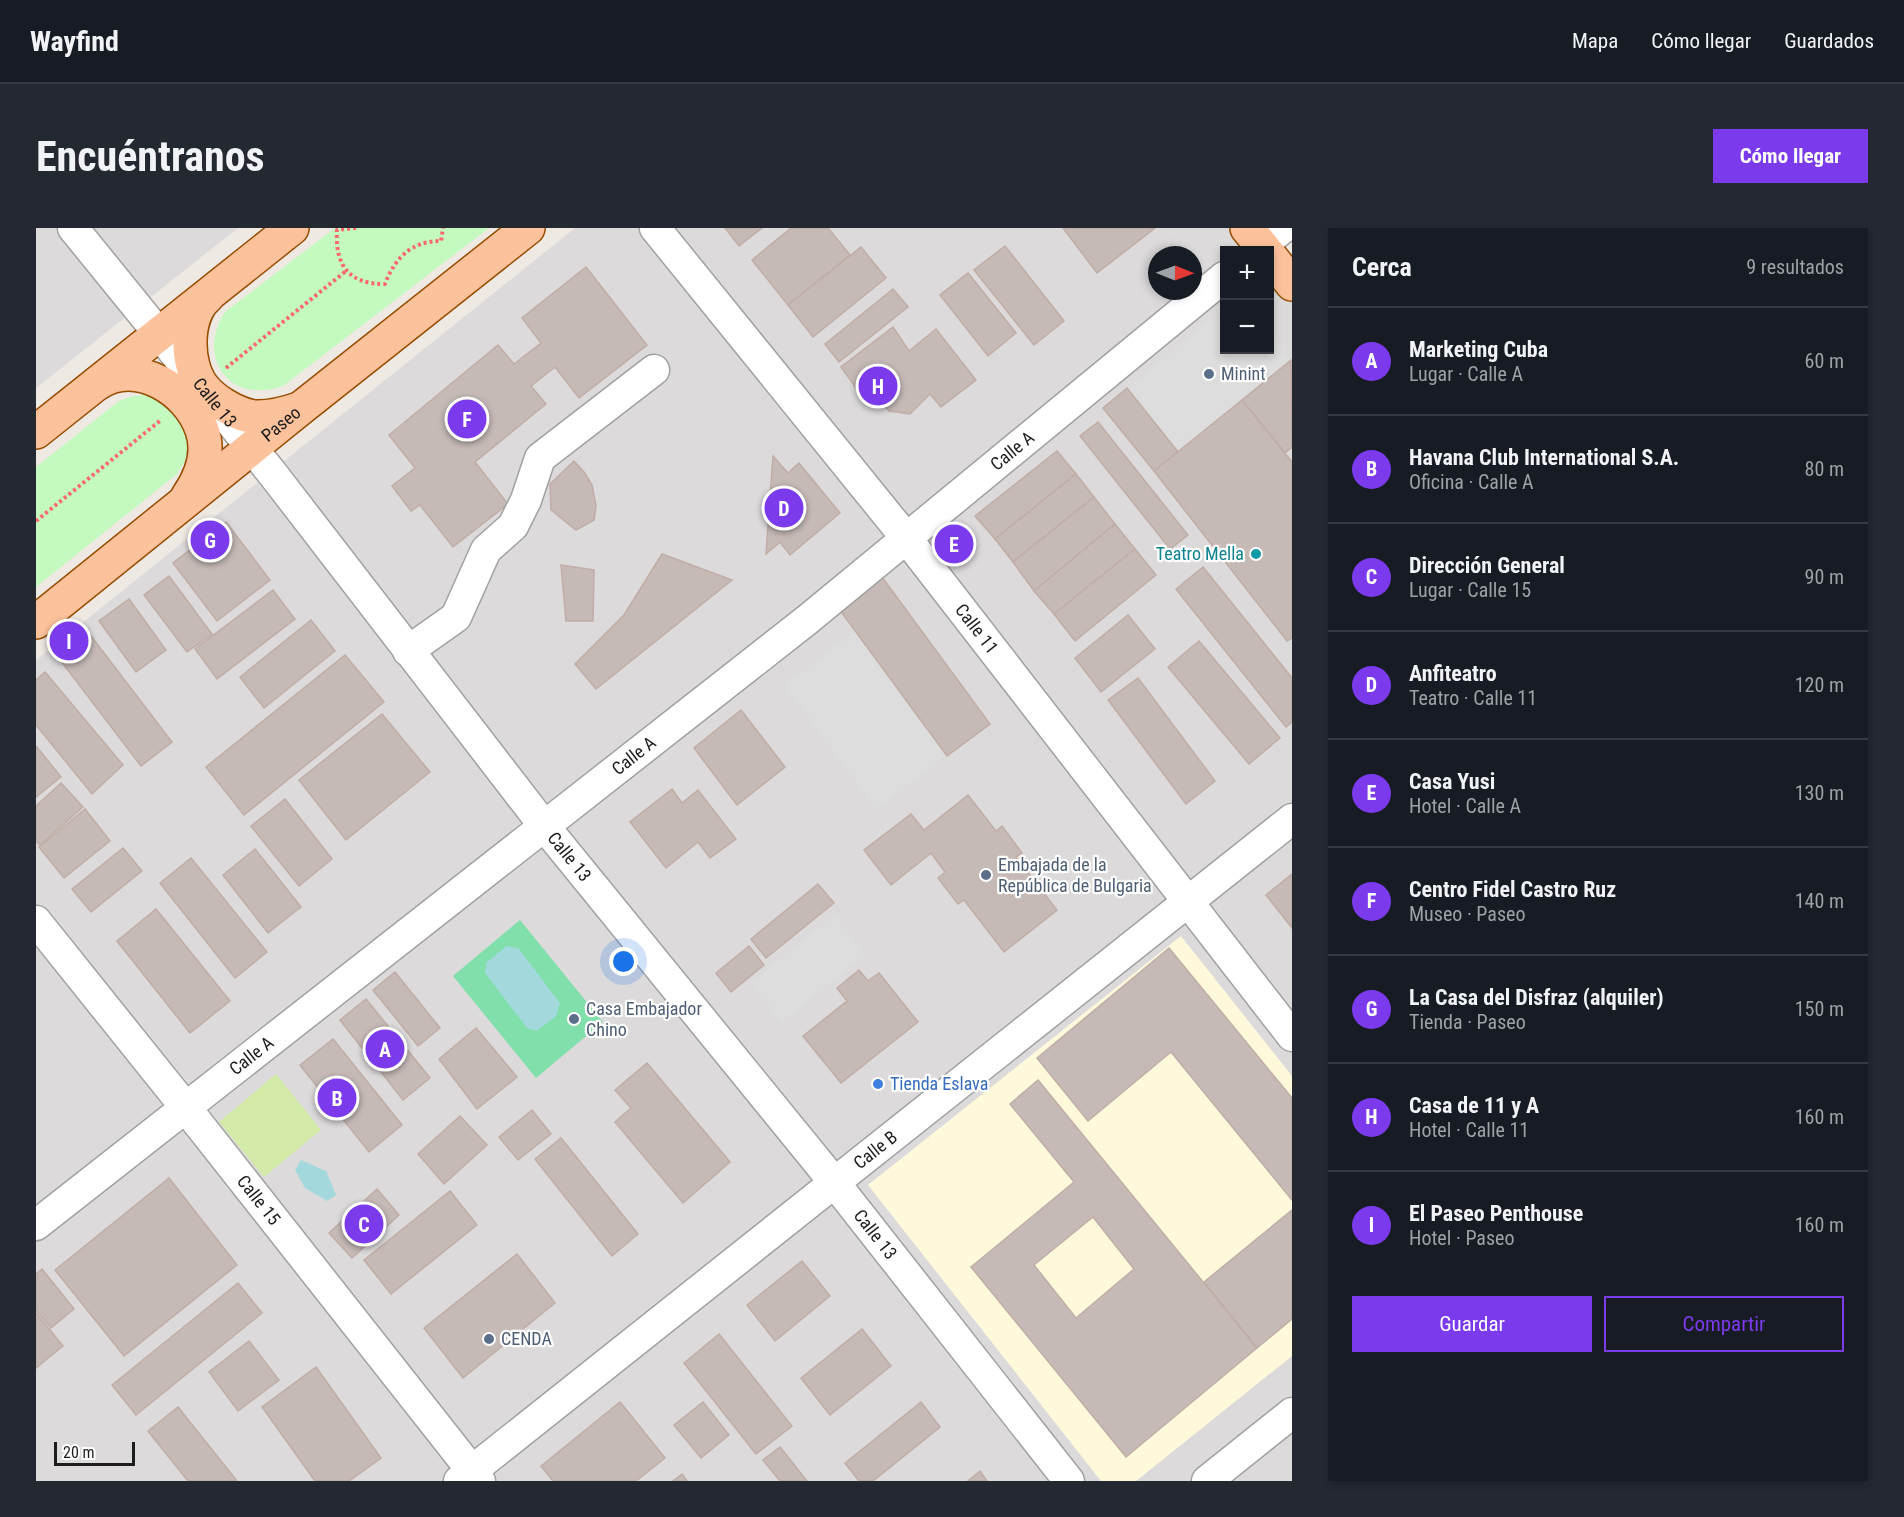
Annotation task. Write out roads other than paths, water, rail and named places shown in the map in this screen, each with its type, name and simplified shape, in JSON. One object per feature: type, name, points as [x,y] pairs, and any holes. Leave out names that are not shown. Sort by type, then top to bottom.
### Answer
[{"type":"main road","points":[[36,432],[83,392],[292,228]]},
{"type":"main road","name":"Paseo","points":[[36,622],[528,228]]},
{"type":"main road","points":[[1264,243],[1292,284]]},
{"type":"main road","points":[[219,285],[201,302],[191,325],[189,349],[203,387],[229,409],[253,417],[278,416],[301,408]]},
{"type":"main road","points":[[83,392],[104,379],[129,375],[153,378],[174,390],[186,401],[202,430],[205,455],[199,479],[186,500]]},
{"type":"street","name":"Calle 13","points":[[73,228],[252,448],[545,827],[834,1182],[1069,1481]]},
{"type":"street","name":"Calle 11","points":[[655,228],[907,539],[1292,1036]]},
{"type":"street","name":"Calle A","points":[[36,1225],[545,827],[907,539],[1220,280]]},
{"type":"street","points":[[408,651],[456,617],[486,550],[513,526],[526,500],[540,458],[654,370]]},
{"type":"street","name":"Calle B","points":[[470,1478],[834,1182],[1292,819]]},
{"type":"street","name":"Calle 15","points":[[36,921],[186,1108],[470,1478]]},
{"type":"street","points":[[1207,1481],[1292,1413]]},
{"type":"water","points":[[507,946],[518,948],[560,1003],[556,1016],[537,1031],[527,1028],[485,973],[486,963]]},
{"type":"water","points":[[301,1160],[326,1171],[336,1195],[327,1201],[305,1188],[295,1170]]},
{"type":"place","name":"Minint","points":[[1209,374]]},
{"type":"place","name":"Casa de 11 y A","points":[[878,386]]},
{"type":"place","name":"Centro Fidel Castro Ruz","points":[[467,419]]},
{"type":"place","name":"Anfiteatro","points":[[784,508]]},
{"type":"place","name":"La Casa del Disfraz (alquiler)","points":[[210,540]]},
{"type":"place","name":"Casa Yusi","points":[[954,544]]},
{"type":"place","name":"Teatro Mella","points":[[1256,554]]},
{"type":"place","name":"El Paseo Penthouse","points":[[69,641]]},
{"type":"place","name":"Embajada de la República de Bulgaria","points":[[986,875]]},
{"type":"place","name":"Casa Embajador Chino","points":[[574,1019]]},
{"type":"place","name":"Marketing Cuba","points":[[385,1049]]},
{"type":"place","name":"Tienda Eslava","points":[[878,1084]]},
{"type":"place","name":"Havana Club International S.A.","points":[[337,1098]]},
{"type":"place","name":"Dirección General","points":[[364,1224]]},
{"type":"place","name":"CENDA","points":[[489,1339]]}]
